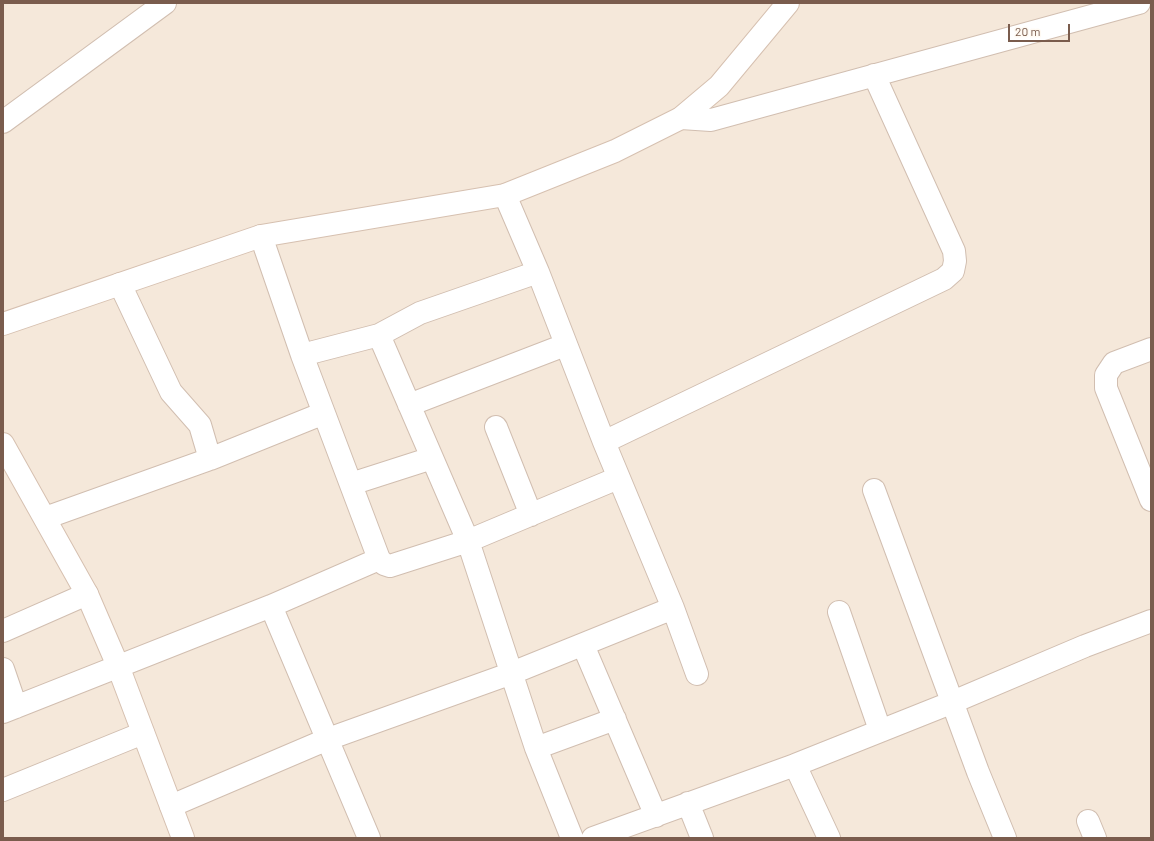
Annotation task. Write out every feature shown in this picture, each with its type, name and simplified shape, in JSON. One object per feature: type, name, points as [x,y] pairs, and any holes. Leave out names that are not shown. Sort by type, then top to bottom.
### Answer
[{"type":"street","points":[[3,122],[165,3]]},
{"type":"street","points":[[3,324],[261,236],[505,196],[615,151],[681,118],[719,86],[788,3]]},
{"type":"street","points":[[681,118],[711,120],[1139,3]]},
{"type":"street","points":[[604,442],[944,279],[953,271],[956,261],[954,250],[874,75]]},
{"type":"street","points":[[505,196],[538,272],[565,345],[618,478],[673,608],[697,674]]},
{"type":"street","points":[[261,236],[302,356],[352,484],[379,559],[390,566],[468,541],[618,478]]},
{"type":"street","points":[[302,356],[379,335],[420,313],[538,272]]},
{"type":"street","points":[[120,284],[171,392],[200,425],[210,459]]},
{"type":"street","points":[[379,335],[468,541],[536,748],[572,838]]},
{"type":"street","points":[[409,405],[565,345]]},
{"type":"street","points":[[1151,349],[1114,363],[1106,375],[1106,388],[1151,500]]},
{"type":"street","points":[[45,518],[210,459],[324,413]]},
{"type":"street","points":[[496,427],[531,515]]},
{"type":"street","points":[[3,444],[10,468],[45,518],[87,594],[118,666],[183,838]]},
{"type":"street","points":[[352,484],[432,458]]},
{"type":"street","points":[[874,490],[978,772],[1005,838]]},
{"type":"street","points":[[3,668],[9,710],[271,606],[379,559]]},
{"type":"street","points":[[3,631],[87,594]]},
{"type":"street","points":[[271,606],[369,838]]},
{"type":"street","points":[[171,806],[328,740],[512,673],[673,608]]},
{"type":"street","points":[[839,612],[880,730]]},
{"type":"street","points":[[593,838],[795,765],[953,702],[1085,646],[1151,621]]},
{"type":"street","points":[[583,645],[656,816]]},
{"type":"street","points":[[536,748],[615,719]]},
{"type":"street","points":[[3,790],[143,733]]},
{"type":"street","points":[[795,765],[829,838]]},
{"type":"street","points":[[688,804],[702,838]]},
{"type":"shaded area","points":[[3,3],[1151,3],[1151,838],[3,838]]}]
